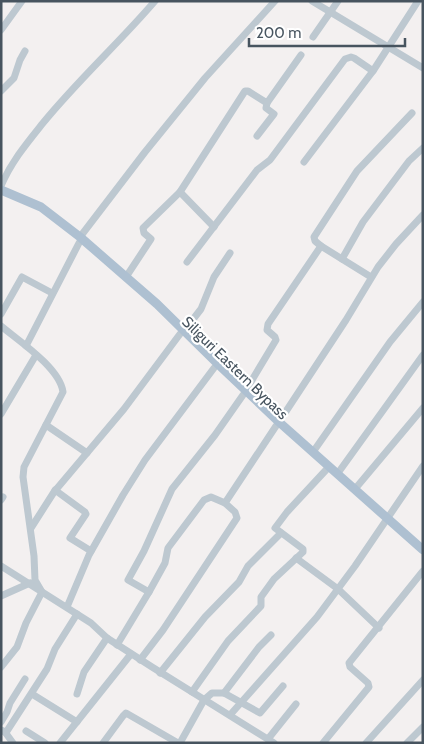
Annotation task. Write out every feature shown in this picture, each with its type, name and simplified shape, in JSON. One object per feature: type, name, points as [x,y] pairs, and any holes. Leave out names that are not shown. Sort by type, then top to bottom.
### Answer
[{"type":"main road","name":"Siliguri Eastern Bypass","points":[[1,190],[27,202],[80,240],[126,277],[157,304],[214,368],[244,392]]},
{"type":"main road","name":"Siliguri Eastern Bypass","points":[[80,240],[182,333],[326,470],[423,550]]},
{"type":"main road","name":"Siliguri Eastern Bypass","points":[[278,424],[356,489],[423,557]]},
{"type":"street","points":[[1,30],[22,1]]},
{"type":"street","points":[[1,186],[14,159],[60,102],[126,35],[155,1]]},
{"type":"street","points":[[26,346],[80,240],[145,152],[205,78],[275,1]]},
{"type":"street","points":[[312,1],[423,68]]},
{"type":"street","points":[[313,37],[338,1]]},
{"type":"street","points":[[304,162],[373,71],[418,1]]},
{"type":"street","points":[[1,92],[14,78],[25,52]]},
{"type":"street","points":[[258,136],[274,114],[266,108],[267,103],[301,55]]},
{"type":"street","points":[[187,262],[257,170],[268,163],[345,60],[354,58],[373,71]]},
{"type":"street","points":[[126,277],[151,239],[144,233],[144,228],[180,192],[245,91],[267,103]]},
{"type":"street","points":[[371,277],[321,246],[315,241],[314,237],[346,187],[368,159],[412,113]]},
{"type":"street","points":[[342,260],[363,222],[408,161],[423,148]]},
{"type":"street","points":[[180,192],[214,227]]},
{"type":"street","points":[[225,503],[342,326],[371,277],[396,244],[423,215]]},
{"type":"street","points":[[149,592],[128,580],[144,551],[167,499],[179,479],[215,435],[276,340],[268,330],[268,324],[321,246]]},
{"type":"street","points":[[31,528],[55,490],[124,410],[201,310],[214,277],[230,253]]},
{"type":"street","points":[[1,314],[22,277],[52,294]]},
{"type":"street","points":[[313,452],[395,335],[423,302]]},
{"type":"street","points":[[1,326],[48,366],[62,385],[63,392],[60,401],[24,467],[23,477],[31,528],[35,580],[42,592]]},
{"type":"street","points":[[1,414],[36,355]]},
{"type":"street","points":[[338,473],[423,355]]},
{"type":"street","points":[[67,608],[91,550],[145,460],[214,368]]},
{"type":"street","points":[[356,489],[423,408]]},
{"type":"street","points":[[46,425],[86,453]]},
{"type":"street","points":[[230,715],[317,618],[423,466]]},
{"type":"street","points":[[192,692],[228,641],[262,606],[261,597],[265,590],[303,552],[304,550],[276,530],[276,526],[326,470]]},
{"type":"street","points":[[55,490],[86,513],[70,538],[91,550]]},
{"type":"street","points":[[117,645],[165,563],[168,548],[204,500],[211,497],[225,503],[236,512],[236,518],[163,630],[140,660]]},
{"type":"street","points":[[160,673],[206,617],[239,582],[248,566],[281,533]]},
{"type":"street","points":[[296,558],[338,589],[379,628]]},
{"type":"street","points":[[1,566],[92,623],[107,638],[160,673],[271,741],[296,704]]},
{"type":"street","points":[[323,743],[369,686],[350,667],[349,663],[423,571]]},
{"type":"street","points":[[1,596],[30,583]]},
{"type":"street","points":[[1,667],[17,647],[26,623],[42,592]]},
{"type":"street","points":[[13,743],[3,731],[32,694],[47,669],[55,648],[77,614]]},
{"type":"street","points":[[224,693],[258,647],[271,635]]},
{"type":"street","points":[[77,694],[84,672],[107,638]]},
{"type":"street","points":[[60,743],[131,654]]},
{"type":"street","points":[[1,722],[10,703],[25,680]]},
{"type":"street","points":[[366,743],[423,680]]},
{"type":"street","points":[[103,743],[126,713],[179,743],[204,700],[212,693],[224,693],[260,713],[283,686]]},
{"type":"street","points":[[32,694],[77,722]]},
{"type":"street","points":[[407,743],[423,727]]},
{"type":"street","points":[[26,731],[45,743]]}]
